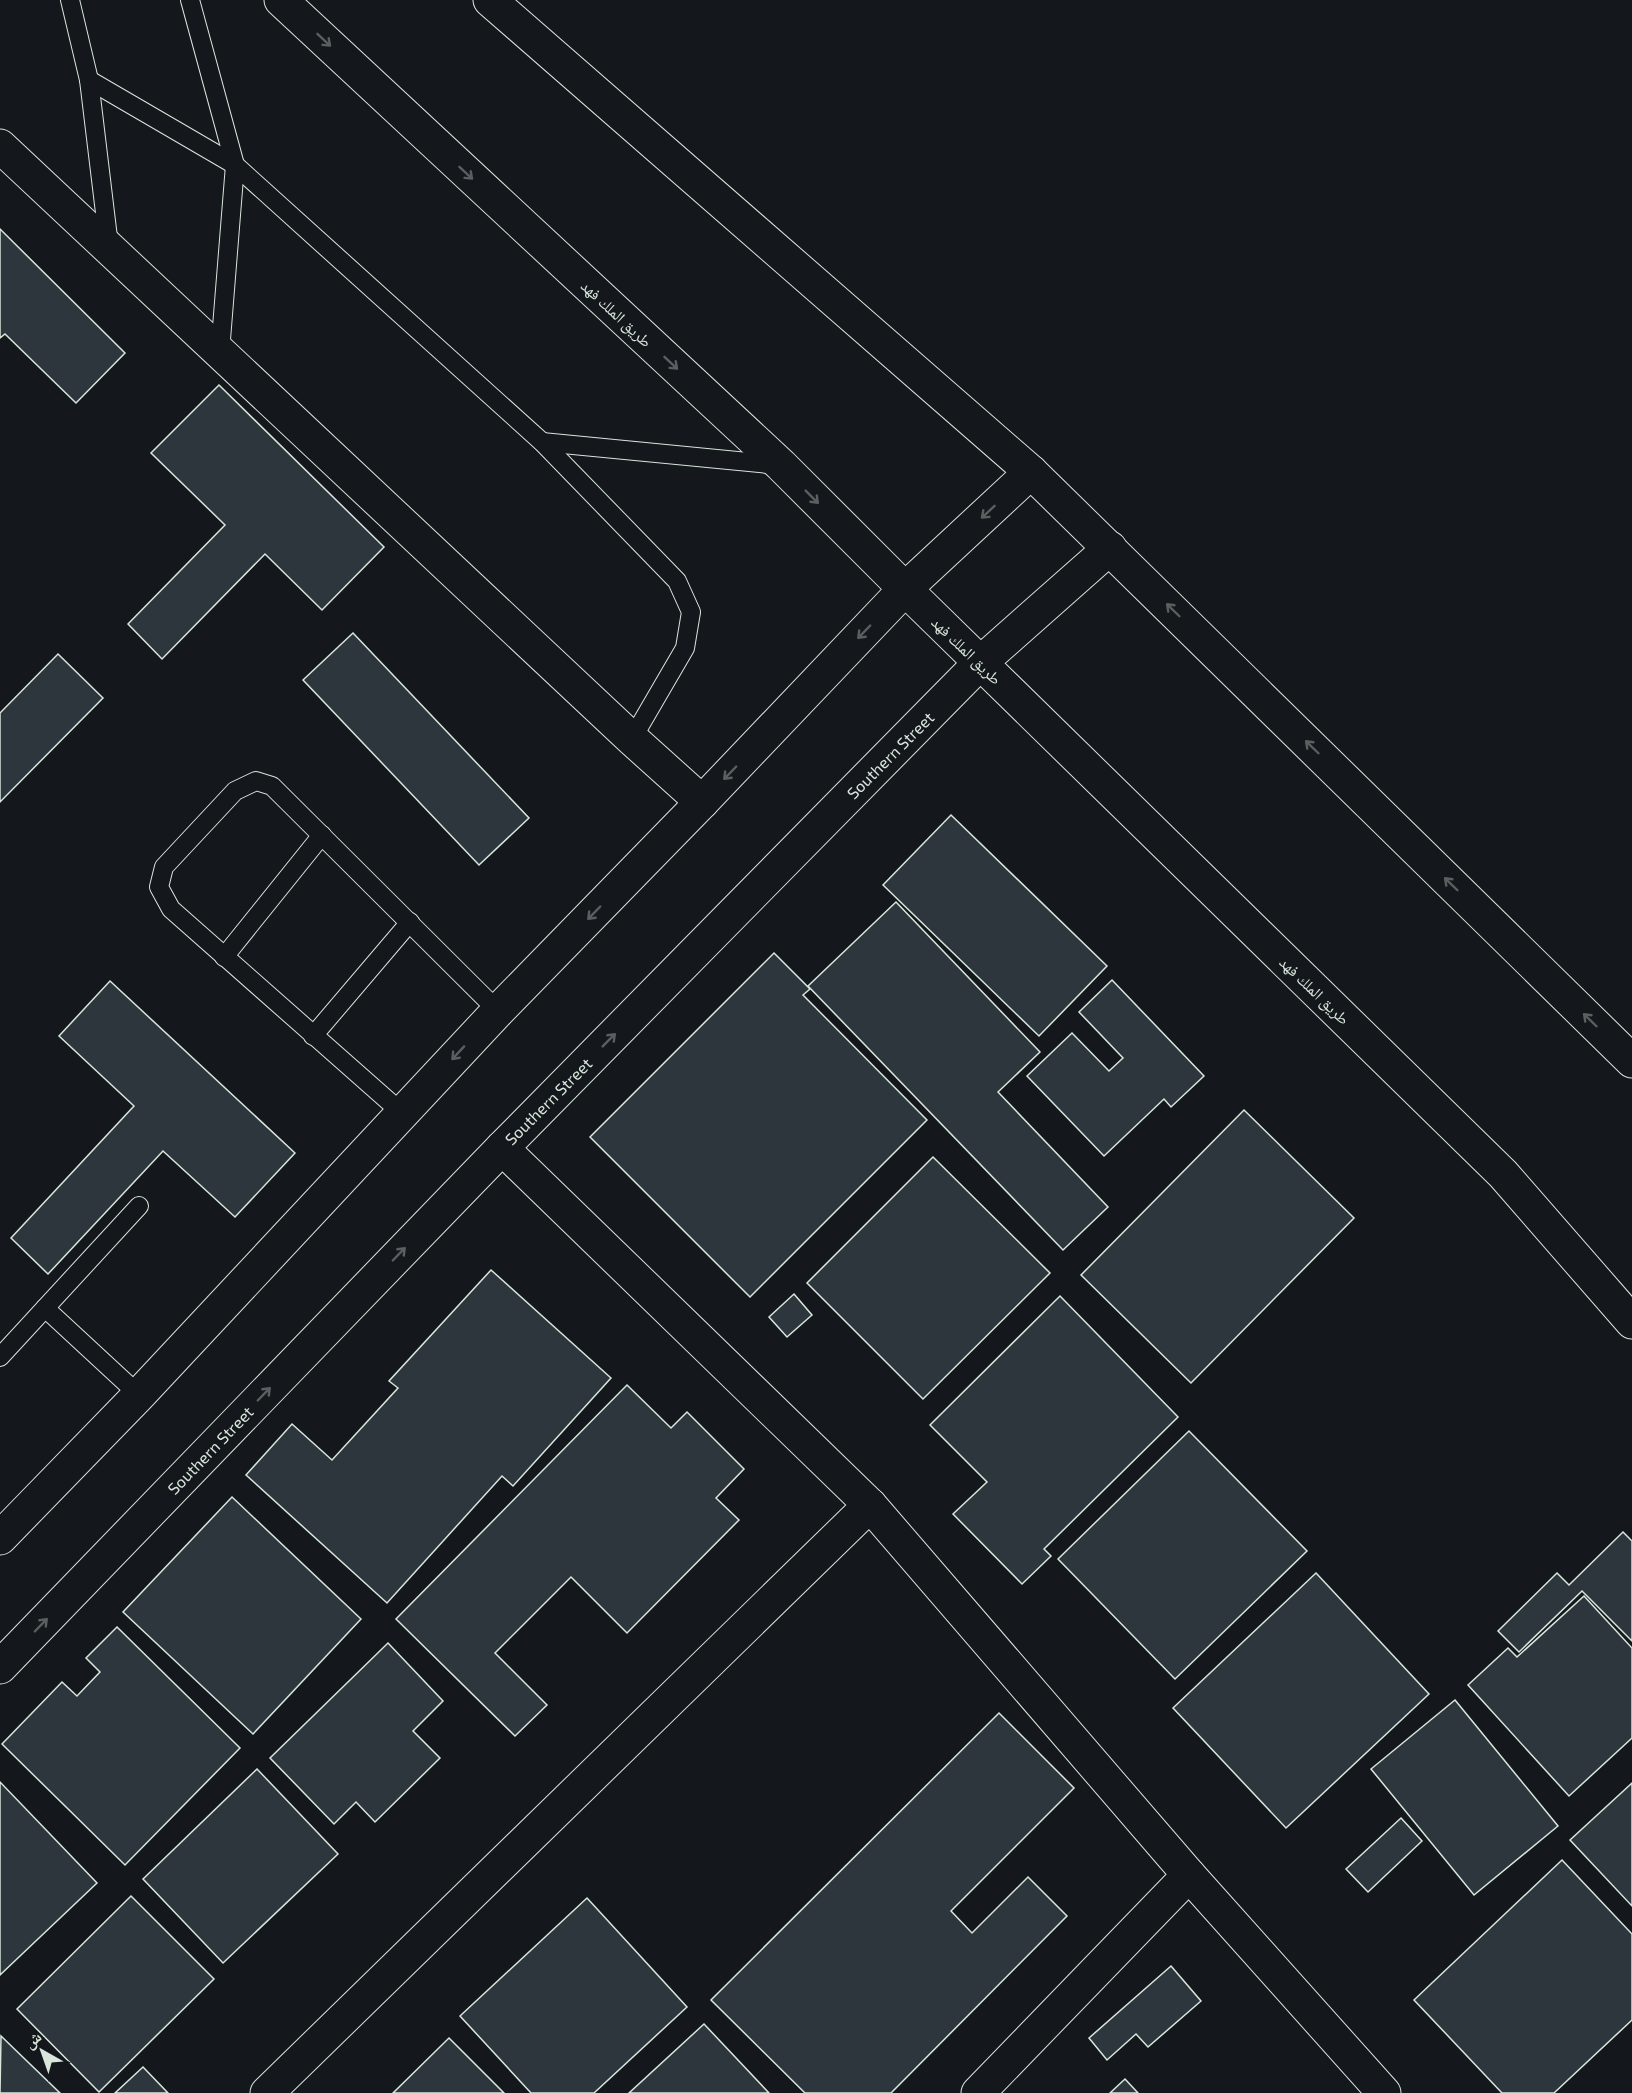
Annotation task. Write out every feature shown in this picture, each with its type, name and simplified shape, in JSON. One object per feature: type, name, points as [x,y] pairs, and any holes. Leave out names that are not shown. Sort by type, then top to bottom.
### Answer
[{"type":"main road","name":"طريق الملك فهد","points":[[281,0],[781,465],[905,590],[1503,1174],[1632,1322]]},
{"type":"main road","points":[[490,0],[1031,472],[1632,1061]]},
{"type":"main road","points":[[0,146],[632,740],[702,802]]},
{"type":"main road","points":[[0,1538],[139,1395],[498,1011],[905,590],[1031,472]]},
{"type":"main road","name":"Southern Street","points":[[0,1667],[502,1148],[980,663],[1110,548]]},
{"type":"main road","points":[[502,1148],[870,1505],[1190,1875],[1384,2093]]},
{"type":"main road","points":[[267,2093],[870,1505]]},
{"type":"main road","points":[[978,2093],[1190,1875]]},
{"type":"lane","points":[[70,0],[89,80],[109,248]]},
{"type":"lane","points":[[190,0],[235,165],[220,352]]},
{"type":"lane","points":[[89,80],[235,165],[542,442],[677,581],[691,612],[686,648],[632,740]]},
{"type":"lane","points":[[542,442],[781,465]]},
{"type":"lane","points":[[402,1113],[171,909],[159,887],[164,867],[235,791],[256,782],[273,786],[498,1011]]},
{"type":"lane","points":[[224,957],[322,835]]},
{"type":"lane","points":[[313,1036],[410,922]]},
{"type":"lane","points":[[0,1357],[139,1206]]},
{"type":"lane","points":[[45,1308],[139,1395]]},
{"type":"building","points":[[0,229],[125,353],[76,403],[5,334],[0,338]]},
{"type":"building","points":[[219,385],[384,547],[322,610],[265,554],[162,659],[128,624],[225,525],[151,453]]},
{"type":"building","points":[[353,633],[529,818],[479,865],[303,680]]},
{"type":"building","points":[[58,654],[103,698],[0,802],[0,713]]},
{"type":"building","points":[[951,815],[1107,966],[1039,1036],[883,885]]},
{"type":"building","points":[[896,902],[1040,1052],[998,1092],[1108,1207],[1063,1250],[808,986]]},
{"type":"building","points":[[774,953],[810,989],[803,995],[927,1120],[750,1297],[590,1137]]},
{"type":"building","points":[[1112,980],[1204,1076],[1171,1107],[1164,1099],[1104,1156],[1027,1076],[1072,1033],[1109,1071],[1123,1058],[1079,1012]]},
{"type":"building","points":[[110,981],[295,1153],[235,1217],[163,1151],[48,1274],[11,1238],[134,1106],[59,1036]]},
{"type":"building","points":[[1244,1110],[1354,1218],[1191,1383],[1081,1275]]},
{"type":"building","points":[[933,1157],[1050,1273],[923,1399],[807,1283]]},
{"type":"building","points":[[491,1270],[611,1378],[513,1486],[502,1476],[387,1603],[246,1475],[292,1424],[332,1460],[398,1388],[389,1381]]},
{"type":"building","points":[[794,1294],[812,1315],[787,1337],[769,1317]]},
{"type":"building","points":[[1060,1296],[1178,1417],[1044,1549],[1051,1556],[1022,1584],[953,1514],[987,1482],[930,1425]]},
{"type":"building","points":[[627,1385],[671,1428],[687,1412],[744,1469],[716,1498],[739,1520],[627,1633],[571,1577],[495,1653],[547,1705],[515,1736],[396,1619]]},
{"type":"building","points":[[1189,1431],[1307,1551],[1175,1679],[1058,1559]]},
{"type":"building","points":[[232,1497],[361,1619],[253,1734],[123,1612]]},
{"type":"building","points":[[1623,1532],[1632,1541],[1632,1641],[1582,1591],[1519,1652],[1498,1631],[1557,1573],[1569,1585]]},
{"type":"building","points":[[1316,1573],[1429,1694],[1286,1828],[1173,1708]]},
{"type":"building","points":[[1584,1596],[1632,1648],[1632,1738],[1569,1796],[1468,1685],[1508,1648],[1517,1657]]},
{"type":"building","points":[[117,1627],[240,1748],[125,1865],[2,1744],[62,1682],[77,1696],[100,1672],[86,1658]]},
{"type":"building","points":[[388,1643],[443,1701],[413,1731],[440,1758],[375,1822],[356,1802],[334,1824],[270,1758]]},
{"type":"building","points":[[1455,1700],[1558,1826],[1474,1895],[1371,1769]]},
{"type":"building","points":[[999,1713],[1074,1788],[951,1911],[972,1933],[1028,1877],[1067,1916],[891,2093],[805,2093],[711,2000]]},
{"type":"building","points":[[257,1769],[338,1854],[223,1963],[143,1879]]},
{"type":"building","points":[[0,1782],[97,1883],[0,1975]]},
{"type":"building","points":[[1632,1783],[1632,1906],[1570,1840]]},
{"type":"building","points":[[1401,1818],[1422,1841],[1368,1892],[1346,1869]]},
{"type":"building","points":[[1562,1860],[1632,1934],[1632,2020],[1554,2093],[1502,2093],[1414,2000]]},
{"type":"building","points":[[131,1896],[214,1979],[99,2092],[17,2009]]},
{"type":"building","points":[[587,1898],[687,2007],[594,2093],[531,2093],[460,2016]]},
{"type":"building","points":[[1171,1966],[1201,2001],[1148,2047],[1136,2034],[1107,2060],[1089,2038]]},
{"type":"building","points":[[704,2024],[769,2093],[629,2093]]},
{"type":"building","points":[[1,2036],[60,2093],[0,2093]]},
{"type":"building","points":[[449,2038],[504,2093],[393,2093]]},
{"type":"building","points":[[143,2067],[168,2093],[115,2093]]},
{"type":"building","points":[[1125,2079],[1138,2093],[1110,2093]]}]
